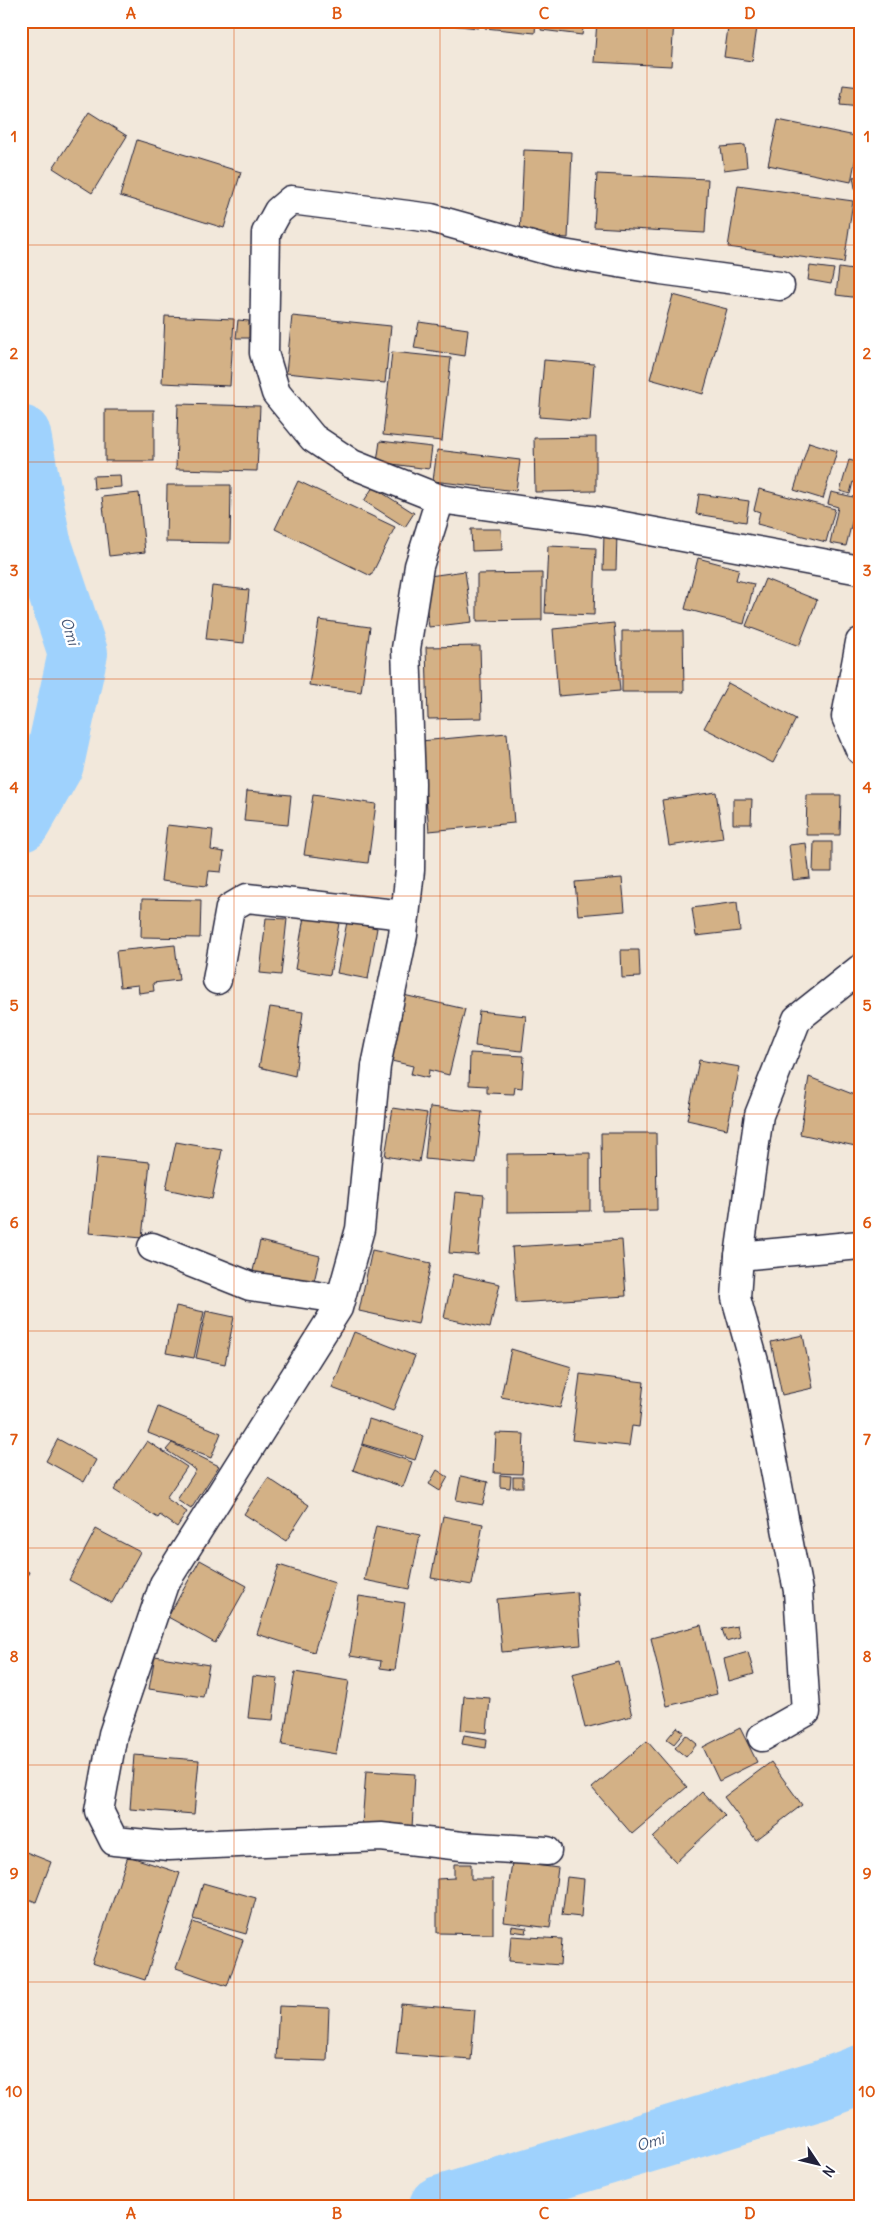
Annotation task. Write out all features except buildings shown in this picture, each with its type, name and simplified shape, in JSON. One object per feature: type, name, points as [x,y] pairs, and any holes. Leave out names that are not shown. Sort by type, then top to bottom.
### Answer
[{"type":"street","points":[[780,286],[661,270],[557,252],[431,218],[291,200],[278,211],[266,233],[264,353],[276,393],[313,438],[352,464],[440,499],[591,520],[860,570]]},
{"type":"street","points":[[440,499],[419,566],[406,649],[411,783],[410,870],[403,935],[376,1066],[360,1229],[338,1308],[164,1584],[113,1734],[99,1811],[114,1841],[169,1846],[381,1837],[462,1846],[547,1851]]},
{"type":"street","points":[[860,642],[846,717],[860,750]]},
{"type":"street","points":[[217,980],[230,908],[247,898],[405,914]]},
{"type":"street","points":[[762,1737],[806,1712],[798,1591],[755,1365],[736,1298],[739,1256],[760,1116],[797,1019],[860,969]]},
{"type":"street","points":[[739,1256],[860,1245]]},
{"type":"street","points":[[152,1247],[250,1286],[340,1299]]},
{"type":"waterway","name":"Omi","points":[[21,435],[41,542],[78,653],[54,764],[21,822]]},
{"type":"waterway","name":"Omi","points":[[439,2206],[820,2090],[860,2075]]}]
